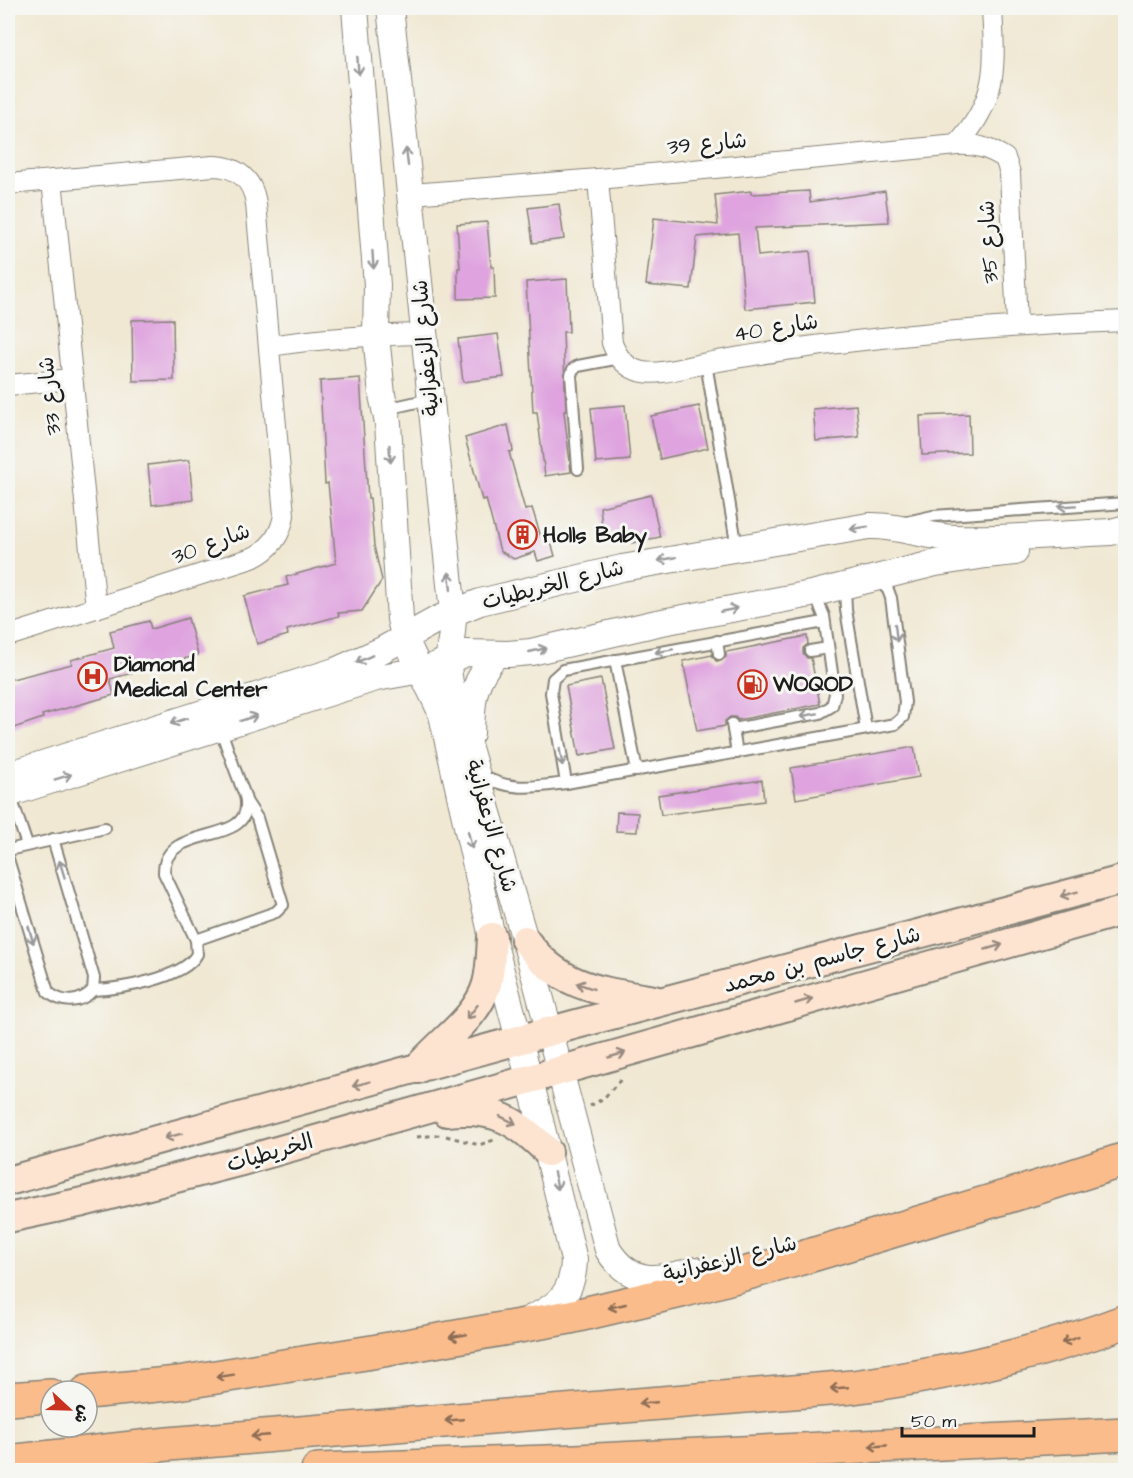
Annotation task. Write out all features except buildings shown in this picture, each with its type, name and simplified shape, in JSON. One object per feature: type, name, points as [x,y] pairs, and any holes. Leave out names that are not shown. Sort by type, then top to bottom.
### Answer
[{"type":"highway","points":[[99,1391],[189,1381],[570,1317],[681,1291],[795,1260],[1125,1159]]},
{"type":"highway","points":[[8,1462],[179,1443],[853,1387],[899,1381],[1009,1358],[1125,1321]]},
{"type":"highway","points":[[8,1399],[39,1397]]},
{"type":"highway","points":[[318,1470],[588,1460],[1125,1434]]},
{"type":"main road","name":"شارع جاسم بن محمد","points":[[519,1040],[1125,879]]},
{"type":"main road","name":"شارع جاسم بن محمد","points":[[530,1079],[1125,910]]},
{"type":"main road","points":[[417,1069],[478,1005],[487,983],[492,937]]},
{"type":"main road","points":[[525,940],[540,958],[568,980],[594,990],[662,1002]]},
{"type":"main road","name":"الخريطيات","points":[[8,1181],[519,1040]]},
{"type":"main road","name":"الخريطيات","points":[[8,1218],[83,1202],[238,1162],[530,1079]]},
{"type":"main road","points":[[389,1119],[460,1111],[485,1112],[511,1120],[519,1125],[548,1152]]},
{"type":"street","name":"شارع الزعفرانية","points":[[355,8],[377,285],[376,335],[382,395],[386,409],[400,619],[404,638],[442,716],[492,937],[573,1250],[574,1271],[567,1291],[554,1307],[516,1326]]},
{"type":"street","name":"شارع الزعفرانية","points":[[390,8],[412,194],[430,399],[453,612],[453,634],[447,660],[450,683],[525,940],[604,1241],[614,1258],[628,1272],[657,1279],[890,1217],[976,1204]]},
{"type":"street","points":[[957,145],[976,122],[985,104],[993,75],[992,8]]},
{"type":"street","name":"شارع 39","points":[[412,194],[957,145],[987,148],[1005,158]]},
{"type":"street","name":"شارع 35","points":[[1005,158],[1010,173],[1017,325]]},
{"type":"street","name":"شارع 30","points":[[8,184],[222,166],[239,173],[252,186],[255,195],[284,505],[283,524],[274,541],[268,548],[252,558],[8,636]]},
{"type":"street","points":[[598,179],[610,334],[615,351],[620,358]]},
{"type":"street","name":"شارع 33","points":[[52,180],[96,608]]},
{"type":"street","name":"شارع 40","points":[[620,358],[634,369],[652,373],[849,341],[1017,325],[1125,321]]},
{"type":"street","points":[[270,346],[376,335],[424,334]]},
{"type":"street","points":[[8,385],[72,379]]},
{"type":"street","name":"شارع الخريطيات","points":[[8,788],[334,671],[382,650],[453,612],[480,602],[599,573],[869,526],[894,526],[935,536],[985,538],[1111,532],[1125,528]]},
{"type":"street","points":[[935,536],[936,563]]},
{"type":"street","points":[[8,788],[220,727],[376,678],[435,667],[447,660],[476,652],[497,654],[531,652],[657,624],[811,594],[936,563],[986,555],[1125,546]]},
{"type":"street","points":[[472,760],[472,702],[475,689],[480,676],[497,654]]},
{"type":"lane","points":[[578,469],[573,369],[620,358]]},
{"type":"lane","points":[[706,363],[737,548]]},
{"type":"lane","points":[[386,409],[430,399]]},
{"type":"lane","points":[[894,526],[933,516],[1125,503]]},
{"type":"lane","points":[[472,760],[496,783],[534,787],[637,771],[891,725],[903,717],[905,707],[891,598],[888,590],[878,579]]},
{"type":"lane","points":[[845,586],[846,610],[866,729]]},
{"type":"lane","points":[[737,753],[733,726],[820,713],[828,710],[835,698],[822,610],[811,594]]},
{"type":"lane","points":[[566,783],[551,686],[563,670],[824,622]]},
{"type":"lane","points":[[717,641],[719,654]]},
{"type":"lane","points":[[810,651],[828,648]]},
{"type":"lane","points":[[615,660],[637,771]]},
{"type":"lane","points":[[196,940],[276,912],[283,905],[258,818],[246,801],[220,727]]},
{"type":"lane","points":[[8,788],[27,845]]},
{"type":"lane","points":[[8,859],[48,992],[54,998],[70,1002],[85,997],[93,990],[133,985],[188,966],[198,949],[196,940],[164,873],[166,857],[177,845],[234,826],[243,816],[246,801]]},
{"type":"lane","points":[[8,850],[105,828]]},
{"type":"lane","points":[[53,839],[94,978],[93,990]]},
{"type":"place","name":"Holls Baby","points":[[522,535]]},
{"type":"place","name":"Diamond Medical Center","points":[[93,677]]},
{"type":"place","name":"WOQOD","points":[[752,684]]}]
